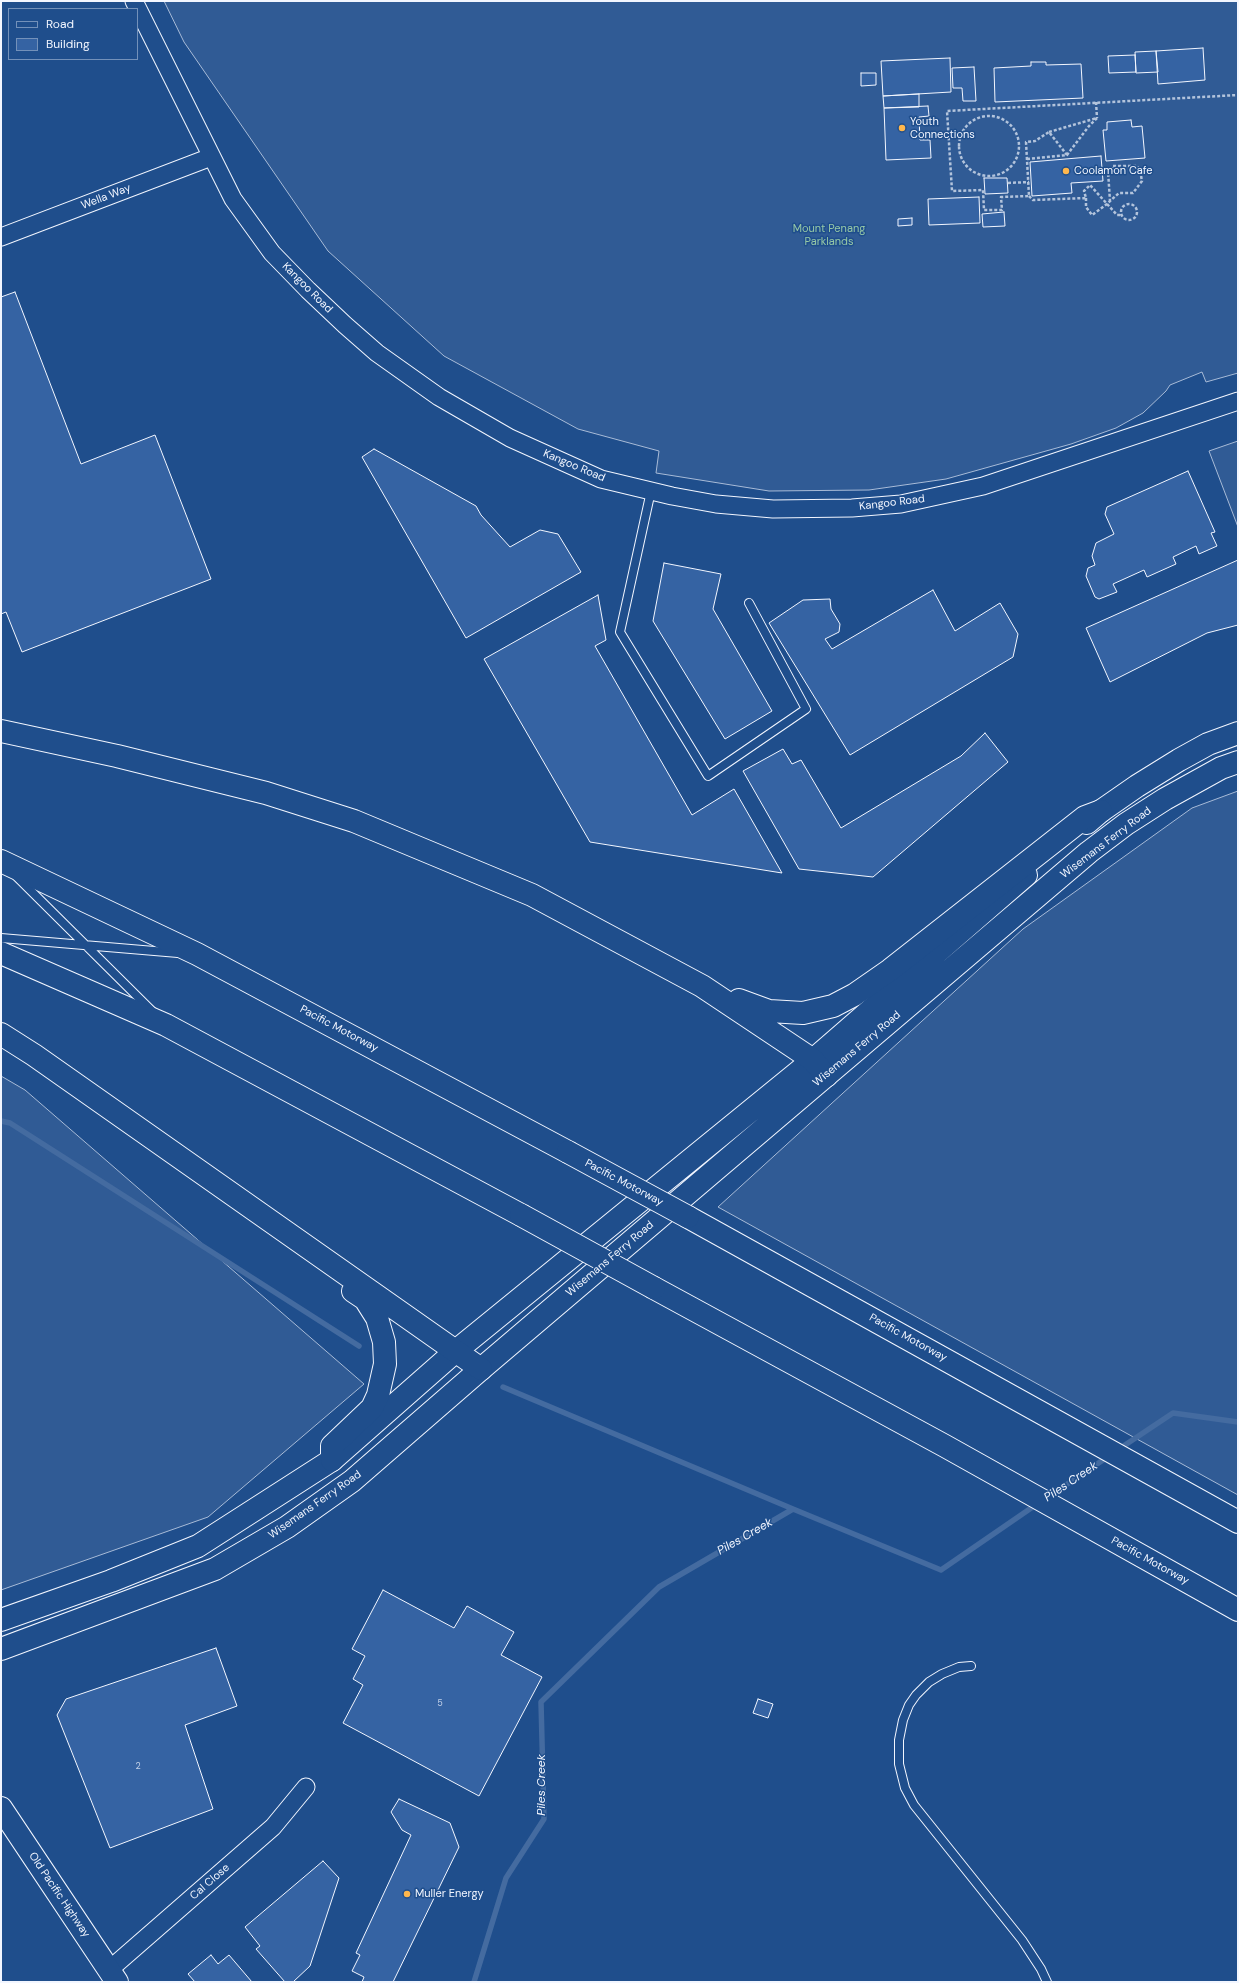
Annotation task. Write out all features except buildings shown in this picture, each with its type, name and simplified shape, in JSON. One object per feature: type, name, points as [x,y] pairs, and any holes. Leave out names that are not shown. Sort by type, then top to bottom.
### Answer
[{"type":"main road","points":[[1,731],[117,756],[266,793],[354,821],[532,895],[702,986],[819,1068]]},
{"type":"main road","name":"Wisemans Ferry Road","points":[[1,1649],[215,1568],[287,1527],[352,1481],[481,1369],[819,1068],[1101,811],[1179,760],[1208,744],[1238,733]]},
{"type":"main road","name":"Wisemans Ferry Road","points":[[1,1620],[111,1581],[198,1546],[332,1460],[457,1350],[819,1068],[1089,852],[1126,824],[1165,799],[1222,768],[1238,762]]},
{"type":"main road","points":[[702,986],[709,984],[744,1002],[769,1011],[803,1013],[833,1006],[854,995],[890,970],[1085,818],[1101,811]]},
{"type":"main road","name":"Pacific Motorway","points":[[1,861],[197,954],[568,1152],[1006,1392],[1238,1522]]},
{"type":"main road","name":"Pacific Motorway","points":[[1,953],[166,1025],[521,1214],[945,1446],[1238,1610]]},
{"type":"main road","points":[[1,1034],[457,1350],[481,1369]]},
{"type":"main road","points":[[308,1248],[308,1257],[365,1299],[377,1318],[384,1342],[385,1364],[378,1395],[372,1408],[332,1446],[332,1460]]},
{"type":"main road","name":"Old Pacific Highway","points":[[1,1808],[113,1976]]},
{"type":"street","name":"Kangoo Road","points":[[138,9],[233,199],[272,253],[345,325],[409,377],[439,397],[510,438],[601,479],[716,504],[773,509],[852,508],[901,504],[984,486],[1238,401]]},
{"type":"street","name":"Wella Way","points":[[1,237],[211,157]]},
{"type":"street","name":"Cal Close","points":[[113,1976],[273,1827],[306,1787]]},
{"type":"lane","points":[[651,491],[620,632],[708,776],[806,709],[750,603]]},
{"type":"lane","points":[[1,861],[166,1025]]},
{"type":"lane","points":[[1,938],[197,954]]},
{"type":"lane","points":[[971,1666],[959,1667],[942,1674],[928,1682],[916,1695],[909,1705],[903,1720],[899,1740],[898,1764],[905,1788],[914,1805],[1022,1940],[1041,1969],[1046,1982]]},
{"type":"path","points":[[1029,196],[1001,197],[1002,210],[984,210],[983,190],[952,191],[947,111],[1238,95]]},
{"type":"path","points":[[1096,102],[1097,118]]},
{"type":"path","points":[[990,116],[1000,118],[1009,123],[1016,131],[1019,143],[1016,159],[1011,167],[1003,173],[994,176],[984,176],[971,169],[962,158],[960,149],[960,138],[964,129],[971,122],[980,117],[990,116]]},
{"type":"path","points":[[1019,143],[1026,144],[1026,142],[1035,141],[1049,132],[1097,118]]},
{"type":"path","points":[[1027,159],[1067,155],[1088,126],[1097,118]]},
{"type":"path","points":[[1049,132],[1067,155]]},
{"type":"path","points":[[1026,144],[1029,196],[1033,200],[1086,198]]},
{"type":"path","points":[[1110,201],[1108,170],[1112,170],[1112,166],[1137,166],[1140,170],[1142,181],[1133,193],[1118,194],[1107,204],[1092,215],[1086,207],[1084,191],[1090,185],[1107,204],[1117,215],[1122,215],[1125,219],[1132,219],[1136,215],[1136,210],[1133,206],[1126,204],[1122,207],[1122,215]]},
{"type":"path","points":[[1008,183],[1028,182]]},
{"type":"shaded area","name":"Mount Penang Parklands","points":[[164,1],[1238,1],[1238,373],[1206,382],[1202,372],[1170,385],[1166,391],[1143,413],[1116,428],[1071,444],[946,479],[869,490],[769,491],[656,473],[659,451],[578,429],[444,356],[328,251],[184,42]]},
{"type":"shaded area","points":[[1238,441],[1238,527],[1209,451]]},
{"type":"shaded area","points":[[1238,791],[1238,1495],[718,1207],[1023,929],[1192,808]]},
{"type":"shaded area","points":[[1,1076],[25,1090],[364,1384],[208,1517],[1,1590]]},
{"type":"waterway","points":[[1,1121],[10,1123],[359,1346]]},
{"type":"waterway","points":[[503,1387],[793,1509]]},
{"type":"waterway","name":"Piles Creek","points":[[1119,1449],[1173,1413],[1238,1422]]},
{"type":"waterway","name":"Piles Creek","points":[[1048,1497],[1109,1456]]},
{"type":"waterway","name":"Piles Creek","points":[[474,1982],[506,1878],[544,1819],[541,1702],[659,1587],[793,1509],[941,1570],[1037,1504]]},
{"type":"place","name":"Youth Connections","points":[[902,128]]},
{"type":"place","name":"Coolamon Cafe","points":[[1066,171]]},
{"type":"place","name":"Muller Energy","points":[[407,1894]]}]
